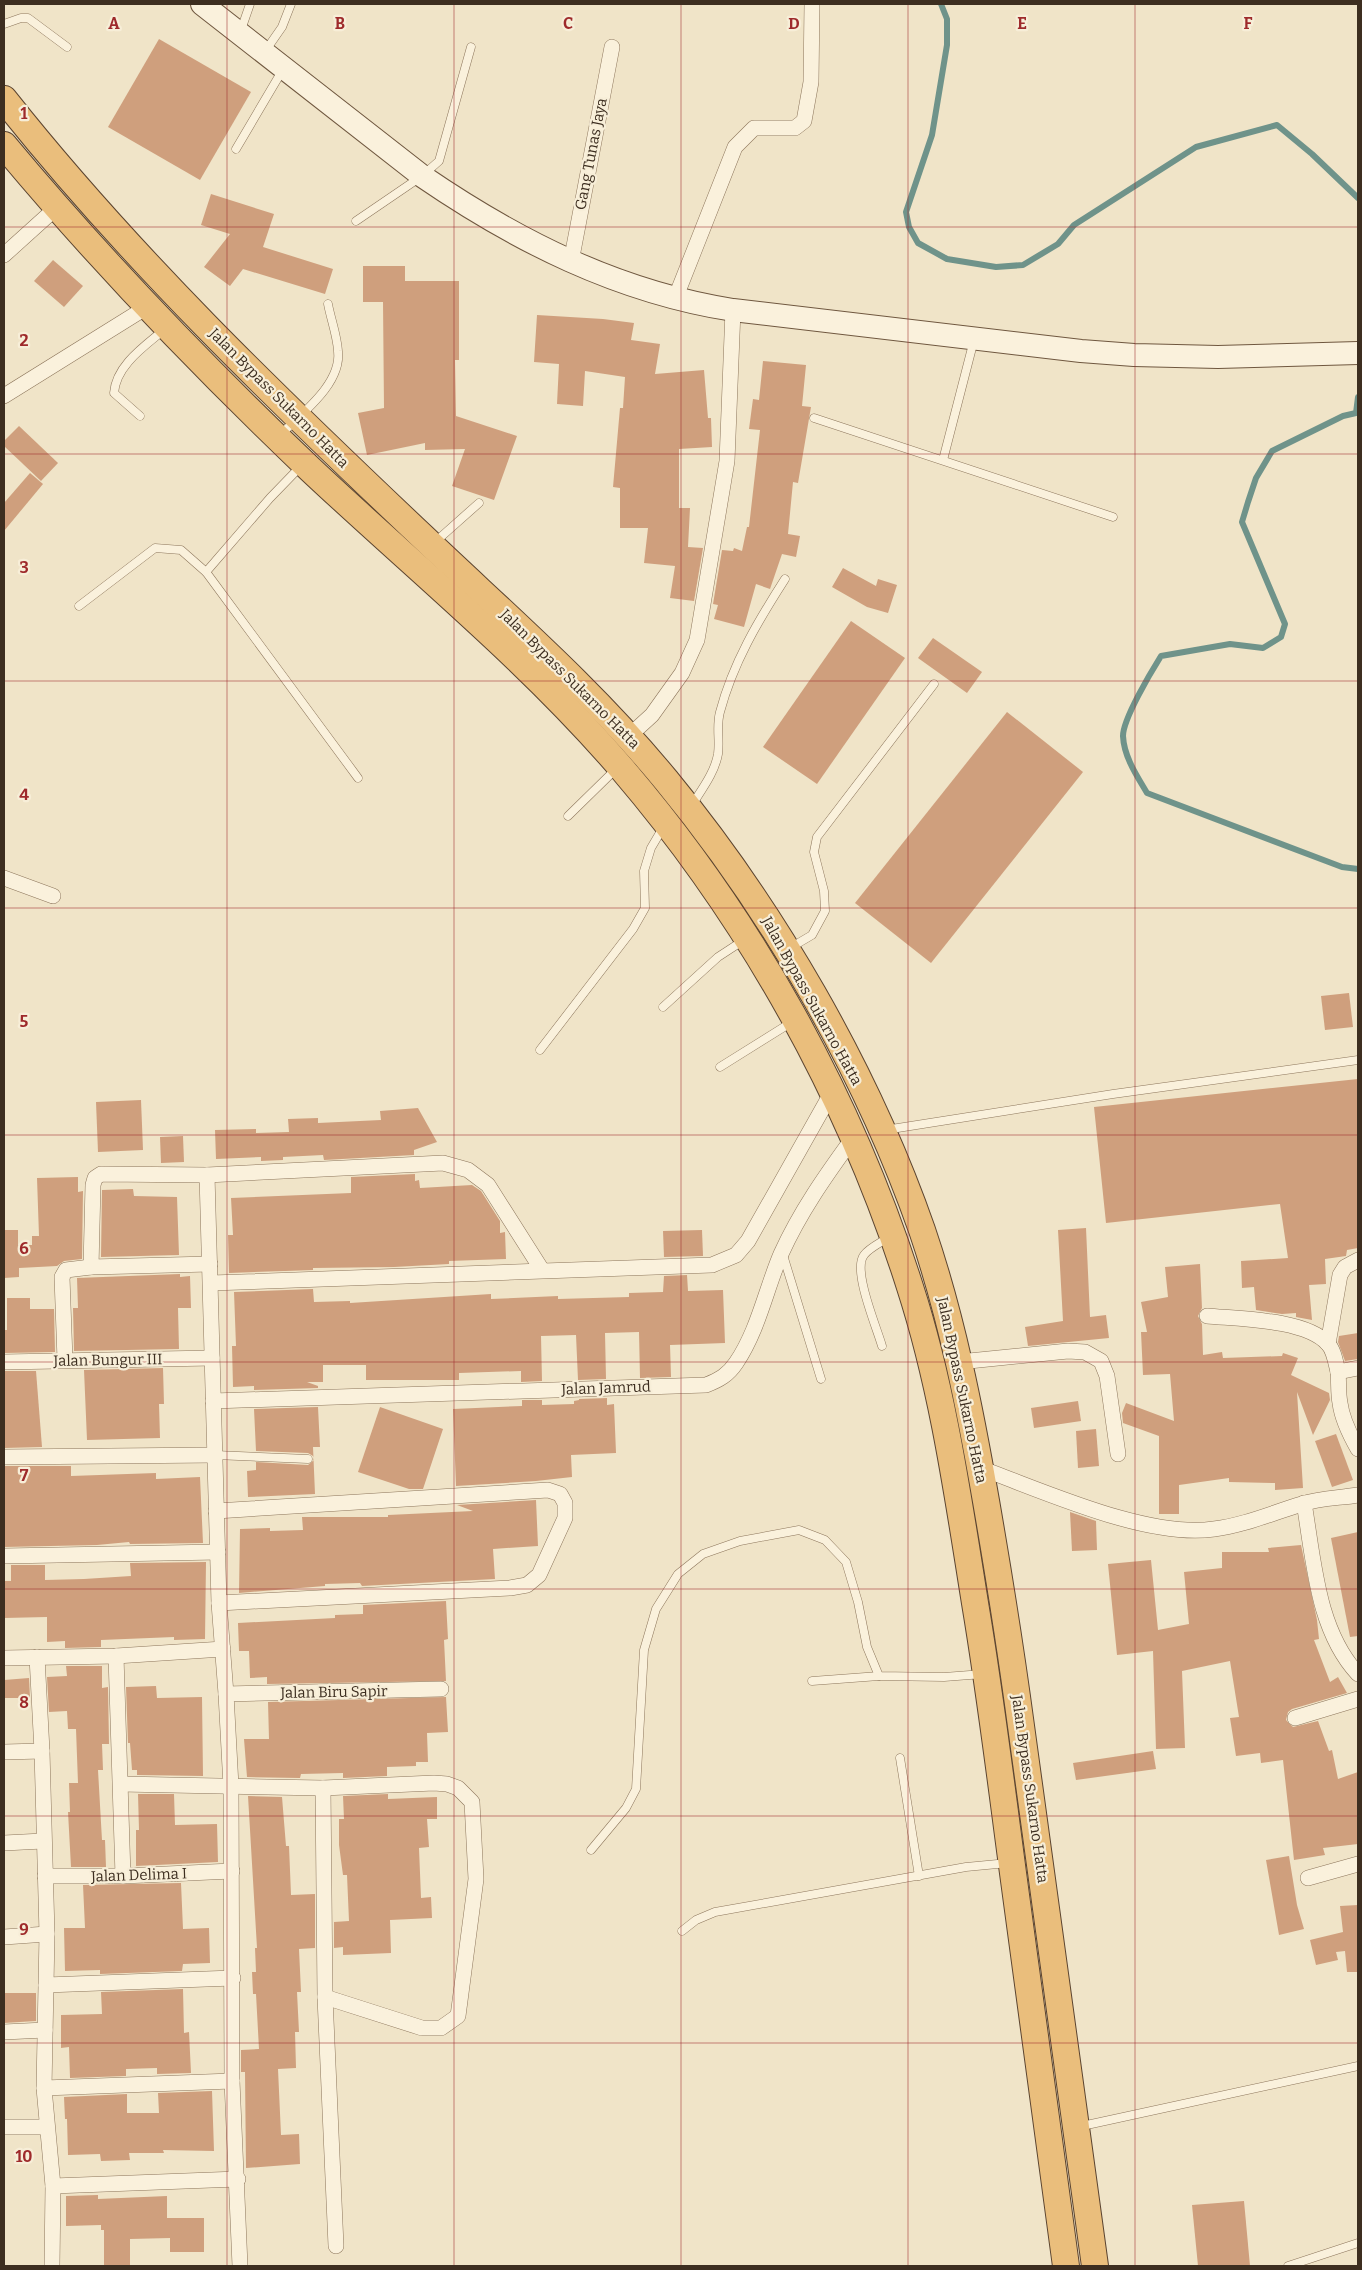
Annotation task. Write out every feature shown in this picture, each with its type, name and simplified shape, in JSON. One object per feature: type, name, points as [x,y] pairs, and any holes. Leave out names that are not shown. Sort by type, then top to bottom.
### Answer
[{"type":"highway","name":"Jalan Bypass Sukarno Hatta","points":[[4,99],[75,185],[183,303],[358,476],[540,646],[628,737],[689,810],[736,874],[786,951],[836,1036],[881,1130],[922,1230],[959,1362],[980,1468],[1013,1669],[1078,2127],[1095,2266]]},
{"type":"highway","name":"Jalan Bypass Sukarno Hatta","points":[[4,144],[56,208],[166,328],[338,495],[520,661],[619,766],[666,822],[748,938],[796,1020],[853,1138],[893,1234],[924,1335],[938,1395],[987,1674],[1066,2266]]},
{"type":"highway","points":[[338,495],[358,476]]},
{"type":"highway","points":[[1031,2010],[1038,2025],[1048,2028],[1056,2024],[1061,2007]]},
{"type":"highway","points":[[1039,2068],[1041,2056],[1050,2048],[1062,2052],[1069,2064]]},
{"type":"main road","points":[[202,4],[284,66],[422,176],[496,224],[571,262],[611,279],[675,299],[733,310],[1134,355],[1218,358],[1348,354]]},
{"type":"street","points":[[675,299],[735,147],[754,128],[795,128],[804,121],[811,82],[812,4]]},
{"type":"street","name":"Gang Tunas Jaya","points":[[571,262],[612,47]]},
{"type":"street","points":[[4,255],[56,208]]},
{"type":"street","points":[[4,396],[147,307]]},
{"type":"street","points":[[628,737],[652,715],[677,680],[697,640],[727,461],[733,310]]},
{"type":"street","points":[[4,878],[53,896]]},
{"type":"street","points":[[211,1284],[712,1265],[736,1255],[748,1241],[832,1092]]},
{"type":"street","name":"Jalan Jamrud","points":[[213,1401],[706,1385],[723,1378],[736,1363],[749,1337],[782,1253],[812,1195],[853,1138]]},
{"type":"street","points":[[91,1267],[93,1185],[95,1178],[101,1174],[207,1175],[443,1162],[468,1170],[488,1185],[542,1270]]},
{"type":"street","points":[[207,1175],[219,1603],[231,1786],[232,2081],[238,2179],[240,2266]]},
{"type":"street","points":[[1328,1344],[1340,1275],[1345,1267],[1358,1260]]},
{"type":"street","points":[[65,1360],[62,1277],[66,1270],[91,1267],[210,1264]]},
{"type":"street","points":[[1207,1316],[1282,1323],[1308,1331],[1328,1344],[1338,1372],[1340,1404],[1350,1434],[1358,1449]]},
{"type":"street","points":[[959,1362],[1068,1351],[1085,1352],[1101,1360],[1107,1376],[1118,1454]]},
{"type":"street","name":"Jalan Bungur III","points":[[4,1362],[212,1358]]},
{"type":"street","points":[[1338,1372],[1358,1368]]},
{"type":"street","points":[[4,1457],[215,1455]]},
{"type":"street","points":[[980,1468],[1120,1518],[1163,1528],[1212,1530],[1258,1520],[1304,1503],[1358,1495]]},
{"type":"street","points":[[216,1511],[548,1490],[560,1494],[565,1504],[565,1518],[539,1575],[526,1585],[510,1588],[219,1603]]},
{"type":"street","points":[[1304,1503],[1318,1586],[1333,1638],[1358,1674]]},
{"type":"street","points":[[4,1556],[218,1552]]},
{"type":"street","points":[[4,1658],[116,1656],[223,1649]]},
{"type":"street","points":[[116,1656],[123,1876]]},
{"type":"street","points":[[37,1658],[42,1751],[47,1934],[44,2088],[46,2127],[53,2186],[52,2266]]},
{"type":"street","name":"Jalan Biru Sapir","points":[[226,1694],[442,1689]]},
{"type":"street","points":[[1295,1718],[1358,1699]]},
{"type":"street","points":[[4,1752],[42,1751]]},
{"type":"street","points":[[121,1784],[323,1788],[448,1784],[458,1788],[472,1802],[476,1878],[458,2016],[441,2028],[422,2028],[325,1997]]},
{"type":"street","points":[[323,1788],[325,1997],[336,2246]]},
{"type":"street","points":[[4,1843],[43,1841]]},
{"type":"street","points":[[1308,1878],[1358,1864]]},
{"type":"street","name":"Jalan Delima I","points":[[45,1876],[123,1876],[232,1871]]},
{"type":"street","points":[[4,1937],[47,1934]]},
{"type":"street","points":[[46,1985],[233,1978]]},
{"type":"street","points":[[4,2032],[45,2030]]},
{"type":"street","points":[[44,2088],[232,2081]]},
{"type":"street","points":[[4,2126],[46,2127]]},
{"type":"street","points":[[53,2186],[238,2179]]},
{"type":"lane","points":[[240,32],[250,4]]},
{"type":"lane","points":[[266,52],[282,27],[291,4]]},
{"type":"lane","points":[[4,24],[21,18],[28,18],[67,48]]},
{"type":"lane","points":[[356,221],[422,176],[439,161],[471,47]]},
{"type":"lane","points":[[236,149],[284,66]]},
{"type":"lane","points":[[278,436],[324,390],[337,368],[338,352],[328,304]]},
{"type":"lane","points":[[140,416],[114,393],[115,379],[133,357],[166,328]]},
{"type":"lane","points":[[943,460],[974,338]]},
{"type":"lane","points":[[814,418],[1113,517]]},
{"type":"lane","points":[[206,572],[270,498],[304,463]]},
{"type":"lane","points":[[432,546],[479,503]]},
{"type":"lane","points":[[79,606],[155,548],[181,550],[206,572],[358,778]]},
{"type":"lane","points":[[689,810],[708,778],[718,754],[720,713],[741,654],[754,627],[785,579]]},
{"type":"lane","points":[[786,951],[812,935],[824,911],[824,891],[814,852],[817,837],[934,684]]},
{"type":"lane","points":[[568,816],[619,766]]},
{"type":"lane","points":[[540,1050],[633,930],[645,908],[644,871],[651,848],[666,822]]},
{"type":"lane","points":[[663,1007],[718,957],[748,938]]},
{"type":"lane","points":[[720,1067],[796,1020]]},
{"type":"lane","points":[[881,1130],[1113,1094],[1358,1060]]},
{"type":"lane","points":[[882,1346],[861,1278],[861,1264],[863,1255],[893,1234]]},
{"type":"lane","points":[[782,1253],[821,1379]]},
{"type":"lane","points":[[215,1455],[308,1459]]},
{"type":"lane","points":[[591,1850],[626,1808],[636,1789],[644,1650],[656,1609],[678,1574],[703,1554],[740,1541],[799,1530],[825,1540],[846,1562],[858,1602],[867,1647],[879,1676]]},
{"type":"lane","points":[[812,1681],[879,1676],[944,1677],[987,1674]]},
{"type":"lane","points":[[900,1758],[919,1876]]},
{"type":"lane","points":[[682,1931],[696,1920],[715,1912],[966,1867],[1011,1863]]},
{"type":"lane","points":[[1078,2127],[1358,2066]]},
{"type":"lane","points":[[1288,2266],[1358,2243]]},
{"type":"building","points":[[159,39],[251,92],[200,180],[108,127]]},
{"type":"building","points":[[211,194],[274,214],[263,247],[333,269],[325,294],[243,269],[230,286],[204,267],[230,234],[201,225]]},
{"type":"building","points":[[53,260],[83,286],[64,307],[34,281]]},
{"type":"building","points":[[363,266],[405,266],[405,281],[459,281],[459,360],[455,360],[456,416],[517,436],[494,500],[452,486],[465,449],[425,450],[425,443],[367,455],[358,413],[384,408],[383,302],[363,302]]},
{"type":"building","points":[[537,315],[634,323],[631,340],[660,344],[655,374],[704,370],[708,418],[711,418],[712,447],[679,449],[679,508],[690,508],[688,547],[703,548],[694,601],[670,598],[675,566],[644,563],[648,528],[620,528],[620,488],[613,487],[620,408],[623,408],[625,377],[585,371],[583,406],[557,404],[559,364],[534,362]]},
{"type":"building","points":[[763,361],[806,365],[802,406],[811,407],[798,483],[793,482],[788,534],[800,536],[796,557],[782,554],[770,589],[756,584],[744,627],[714,619],[718,605],[713,604],[722,550],[733,551],[734,548],[742,551],[747,527],[749,527],[760,430],[749,429],[753,399],[759,400]]},
{"type":"building","points":[[19,426],[58,463],[41,481],[4,446],[4,441]]},
{"type":"building","points":[[30,473],[43,484],[4,531],[4,503]]},
{"type":"building","points":[[843,568],[876,586],[878,579],[897,585],[888,613],[867,607],[832,587]]},
{"type":"building","points":[[851,621],[905,658],[817,784],[763,747]]},
{"type":"building","points":[[933,638],[982,672],[967,693],[918,658]]},
{"type":"building","points":[[1007,712],[1083,772],[931,963],[855,903]]},
{"type":"building","points":[[1349,993],[1353,1027],[1325,1030],[1321,996]]},
{"type":"building","points":[[1358,1079],[1358,1248],[1347,1250],[1346,1256],[1325,1259],[1326,1284],[1309,1285],[1312,1320],[1296,1317],[1296,1313],[1282,1314],[1256,1310],[1254,1287],[1242,1288],[1241,1261],[1288,1258],[1280,1204],[1106,1223],[1094,1107]]},
{"type":"building","points":[[141,1100],[143,1150],[98,1152],[96,1102]]},
{"type":"building","points":[[418,1108],[437,1142],[414,1150],[414,1155],[324,1160],[323,1155],[283,1157],[283,1160],[261,1161],[261,1157],[216,1159],[215,1130],[256,1129],[256,1133],[289,1132],[288,1119],[318,1118],[318,1123],[381,1120],[380,1111]]},
{"type":"building","points":[[183,1136],[184,1162],[161,1163],[160,1137]]},
{"type":"building","points":[[415,1174],[415,1181],[419,1180],[420,1188],[472,1185],[481,1191],[500,1221],[500,1233],[505,1232],[506,1259],[449,1261],[449,1264],[394,1267],[313,1268],[313,1270],[229,1273],[228,1235],[233,1235],[231,1198],[351,1193],[351,1177]]},
{"type":"building","points":[[78,1177],[78,1192],[83,1191],[82,1259],[64,1261],[57,1266],[19,1268],[19,1277],[4,1278],[4,1230],[18,1230],[18,1245],[32,1245],[32,1236],[39,1236],[37,1178]]},
{"type":"building","points":[[133,1189],[134,1196],[177,1197],[179,1255],[101,1257],[102,1190]]},
{"type":"building","points":[[1086,1228],[1090,1317],[1106,1315],[1109,1338],[1028,1346],[1025,1327],[1063,1321],[1058,1230]]},
{"type":"building","points":[[702,1230],[703,1256],[664,1257],[663,1231]]},
{"type":"building","points":[[1200,1264],[1202,1308],[1198,1316],[1202,1324],[1203,1355],[1222,1352],[1223,1358],[1282,1356],[1283,1353],[1298,1358],[1291,1375],[1329,1393],[1330,1400],[1313,1435],[1297,1392],[1303,1488],[1275,1490],[1275,1483],[1229,1482],[1229,1478],[1179,1485],[1179,1514],[1159,1514],[1159,1436],[1123,1423],[1122,1413],[1126,1403],[1174,1421],[1170,1374],[1143,1375],[1141,1332],[1147,1332],[1141,1302],[1168,1297],[1165,1267]]},
{"type":"building","points":[[180,1274],[180,1277],[190,1276],[191,1308],[178,1308],[179,1349],[74,1351],[73,1308],[78,1308],[77,1278]]},
{"type":"building","points":[[687,1275],[688,1291],[723,1290],[725,1343],[670,1345],[671,1377],[640,1378],[639,1332],[605,1333],[606,1379],[578,1380],[576,1335],[541,1336],[542,1381],[521,1382],[521,1371],[459,1373],[459,1380],[366,1380],[366,1365],[323,1365],[323,1382],[307,1382],[318,1386],[318,1388],[254,1390],[254,1386],[233,1387],[232,1346],[236,1346],[234,1292],[313,1289],[314,1302],[350,1301],[350,1303],[491,1294],[491,1299],[558,1296],[558,1299],[629,1297],[629,1293],[663,1292],[664,1276]]},
{"type":"building","points":[[7,1298],[30,1298],[30,1309],[54,1309],[55,1352],[4,1353],[4,1330],[7,1330]]},
{"type":"building","points":[[1358,1333],[1358,1359],[1345,1361],[1338,1342],[1339,1336]]},
{"type":"building","points":[[163,1368],[164,1404],[159,1404],[160,1438],[87,1440],[84,1370]]},
{"type":"building","points":[[4,1371],[36,1371],[42,1447],[4,1448]]},
{"type":"building","points":[[607,1398],[607,1405],[614,1404],[616,1453],[571,1455],[572,1477],[456,1486],[453,1409],[522,1406],[522,1400],[542,1400],[542,1405],[574,1404],[574,1401],[579,1399]]},
{"type":"building","points":[[1078,1401],[1081,1421],[1034,1428],[1031,1408]]},
{"type":"building","points":[[318,1407],[320,1447],[313,1447],[313,1456],[308,1453],[256,1451],[254,1409]]},
{"type":"building","points":[[380,1407],[443,1429],[423,1489],[409,1489],[358,1472]]},
{"type":"building","points":[[1096,1429],[1099,1466],[1078,1468],[1076,1431]]},
{"type":"building","points":[[1336,1434],[1353,1480],[1332,1487],[1315,1441]]},
{"type":"building","points":[[314,1460],[315,1494],[248,1497],[247,1471],[256,1470],[256,1462],[308,1465]]},
{"type":"building","points":[[4,1466],[71,1466],[71,1476],[156,1473],[156,1479],[200,1477],[203,1543],[130,1544],[129,1542],[97,1545],[4,1547]]},
{"type":"building","points":[[536,1500],[538,1546],[493,1549],[495,1579],[362,1586],[360,1583],[325,1584],[325,1586],[239,1593],[240,1529],[270,1528],[270,1531],[303,1530],[302,1517],[388,1517],[388,1515],[473,1511],[457,1505]]},
{"type":"building","points":[[1070,1512],[1096,1521],[1097,1550],[1072,1551]]},
{"type":"building","points":[[1358,1532],[1358,1636],[1350,1637],[1331,1538]]},
{"type":"building","points":[[1301,1545],[1317,1620],[1319,1639],[1314,1640],[1330,1682],[1338,1677],[1347,1693],[1292,1709],[1288,1712],[1286,1720],[1293,1727],[1318,1721],[1329,1751],[1332,1750],[1338,1779],[1358,1772],[1358,1844],[1323,1848],[1325,1855],[1294,1860],[1283,1760],[1261,1763],[1260,1753],[1236,1756],[1230,1718],[1239,1717],[1230,1661],[1182,1671],[1185,1748],[1156,1749],[1153,1651],[1117,1655],[1108,1564],[1151,1560],[1158,1630],[1189,1624],[1184,1572],[1222,1568],[1222,1552],[1269,1552],[1268,1548]]},
{"type":"building","points":[[206,1562],[205,1639],[174,1640],[174,1637],[101,1640],[101,1647],[65,1648],[65,1641],[47,1642],[47,1617],[4,1618],[4,1581],[11,1581],[11,1565],[45,1565],[45,1580],[131,1576],[130,1563]]},
{"type":"building","points":[[446,1601],[448,1639],[444,1640],[446,1681],[267,1684],[267,1677],[250,1678],[249,1651],[239,1651],[238,1623],[335,1618],[335,1615],[363,1614],[363,1605]]},
{"type":"building","points":[[66,1666],[102,1666],[102,1688],[108,1687],[109,1744],[102,1744],[103,1770],[98,1770],[102,1840],[105,1840],[106,1867],[71,1867],[68,1812],[70,1812],[69,1783],[78,1783],[76,1729],[68,1729],[67,1711],[49,1712],[47,1677],[67,1676]]},
{"type":"building","points":[[29,1678],[30,1698],[4,1698],[4,1680]]},
{"type":"building","points":[[156,1686],[157,1698],[202,1697],[203,1776],[137,1775],[137,1770],[132,1770],[130,1743],[128,1743],[126,1687]]},
{"type":"building","points":[[446,1697],[448,1732],[427,1733],[428,1762],[416,1762],[416,1766],[387,1767],[387,1776],[343,1778],[343,1773],[301,1774],[300,1778],[247,1777],[244,1739],[269,1739],[268,1702]]},
{"type":"building","points":[[1153,1751],[1156,1769],[1076,1780],[1073,1763]]},
{"type":"building","points":[[138,1794],[174,1794],[175,1825],[217,1824],[218,1862],[136,1866],[136,1830],[139,1830]]},
{"type":"building","points":[[388,1794],[388,1799],[437,1797],[437,1819],[427,1819],[429,1847],[419,1848],[421,1898],[431,1897],[432,1918],[390,1920],[391,1953],[343,1955],[343,1947],[334,1948],[334,1922],[349,1921],[347,1875],[343,1875],[339,1845],[339,1819],[344,1819],[343,1796]]},
{"type":"building","points":[[248,1796],[282,1797],[286,1846],[289,1846],[291,1895],[315,1894],[315,1948],[299,1949],[301,1992],[297,1992],[299,2032],[295,2032],[296,2068],[278,2069],[281,2135],[299,2134],[300,2164],[246,2168],[245,2072],[241,2072],[241,2050],[259,2049],[256,1994],[253,1994],[252,1972],[256,1972],[255,1948],[257,1948]]},
{"type":"building","points":[[1289,1856],[1297,1905],[1304,1929],[1279,1935],[1266,1860]]},
{"type":"building","points":[[181,1883],[183,1929],[209,1928],[210,1963],[183,1964],[182,1971],[100,1974],[100,1970],[65,1971],[64,1928],[85,1928],[83,1885]]},
{"type":"building","points":[[1358,1905],[1358,1972],[1347,1972],[1345,1951],[1336,1952],[1338,1960],[1316,1965],[1310,1940],[1343,1932],[1340,1906]]},
{"type":"building","points":[[183,1989],[184,2033],[189,2032],[191,2073],[157,2074],[157,2068],[126,2069],[126,2076],[70,2078],[69,2047],[61,2048],[61,2015],[102,2014],[101,1992]]},
{"type":"building","points":[[4,1993],[36,1993],[36,2021],[4,2023]]},
{"type":"building","points":[[212,2091],[214,2151],[163,2150],[164,2153],[129,2153],[130,2160],[101,2161],[100,2154],[68,2155],[64,2097],[127,2094],[127,2113],[159,2113],[158,2093]]},
{"type":"building","points":[[98,2195],[98,2199],[167,2196],[167,2218],[204,2218],[204,2252],[170,2252],[170,2238],[130,2239],[130,2266],[104,2266],[104,2230],[101,2230],[101,2225],[66,2226],[66,2196]]},
{"type":"building","points":[[1244,2201],[1250,2266],[1198,2266],[1192,2205]]},
{"type":"waterway","points":[[941,4],[947,19],[947,45],[932,135],[906,212],[909,227],[918,243],[947,259],[996,267],[1023,265],[1058,244],[1074,225],[1196,147],[1277,125],[1312,154],[1358,198]]},
{"type":"waterway","points":[[1358,397],[1356,413],[1343,416],[1272,451],[1256,478],[1248,502],[1242,522],[1285,624],[1281,637],[1263,648],[1230,644],[1161,656],[1132,707],[1123,736],[1128,759],[1147,793],[1342,867],[1358,869]]}]
